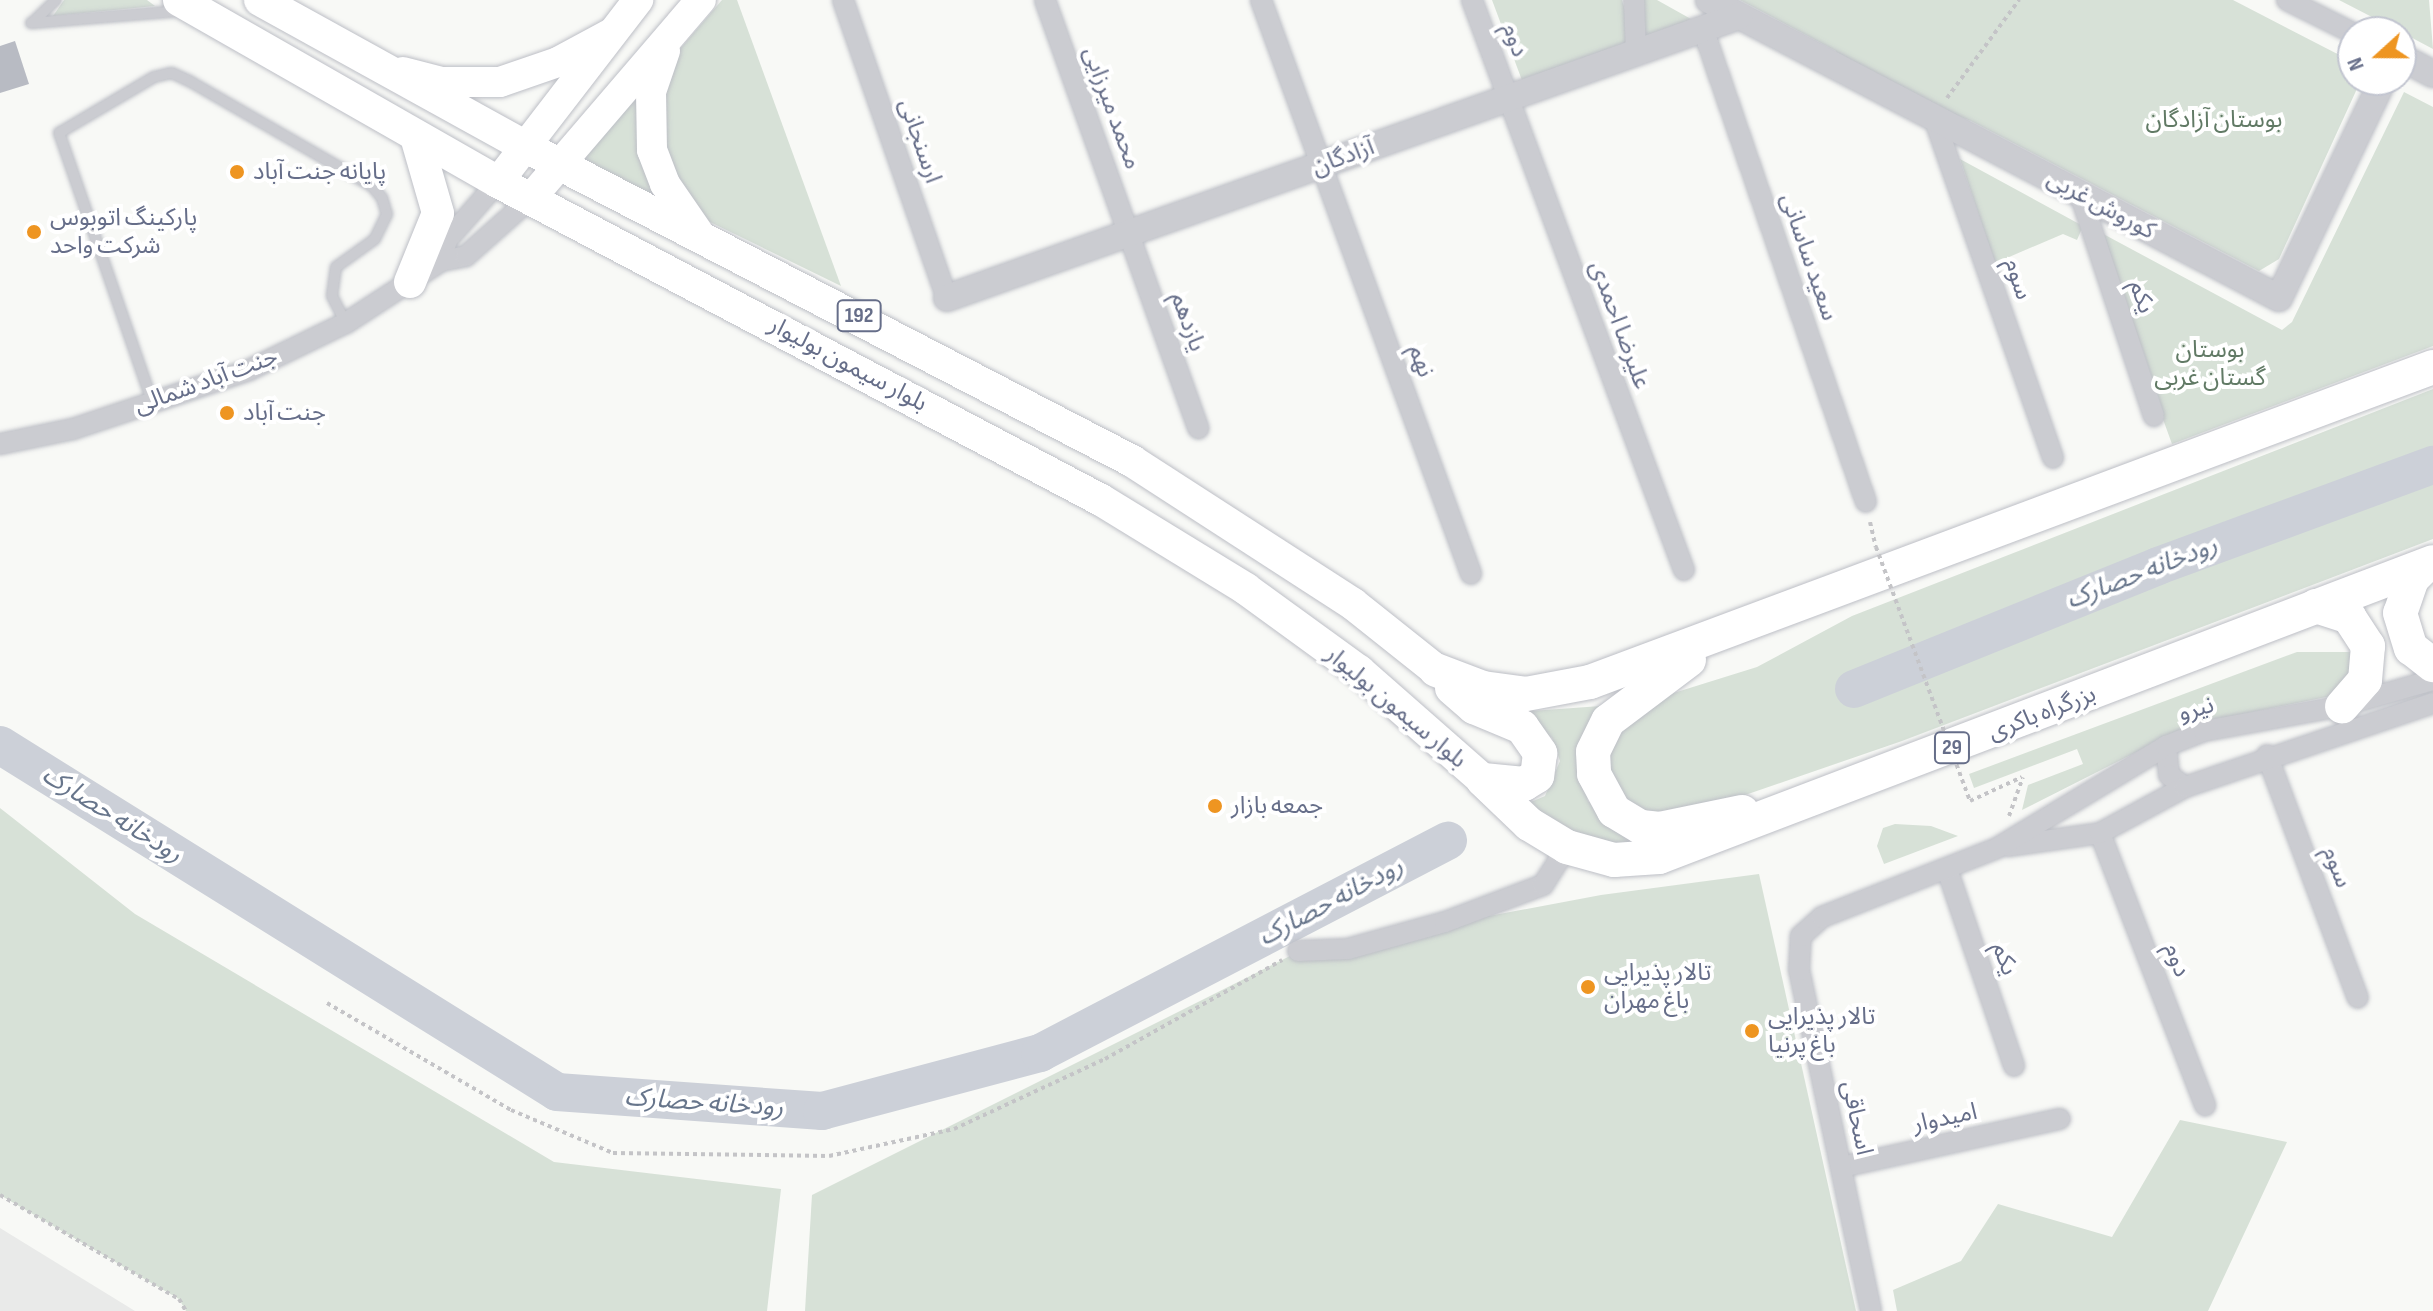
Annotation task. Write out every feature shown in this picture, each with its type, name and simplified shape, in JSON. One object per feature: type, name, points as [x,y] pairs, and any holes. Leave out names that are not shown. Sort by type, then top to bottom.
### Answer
[{"type":"highway","points":[[1436,670],[1493,690],[1548,693],[1718,638],[2433,367]]},
{"type":"highway","points":[[2429,564],[2407,587],[2400,613],[2411,648],[2433,665]]},
{"type":"highway","name":"بزرگراه باکری","points":[[1483,780],[1529,824],[1567,847],[1614,860],[1659,857],[1863,783],[2429,564]]},
{"type":"highway","points":[[2316,606],[2349,617],[2368,646],[2365,680],[2342,706]]},
{"type":"highway","points":[[1718,638],[1621,710],[1598,735],[1594,774],[1614,811],[1660,829],[1863,783]]},
{"type":"highway","points":[[1436,670],[1474,707],[1522,727],[1540,753],[1537,776],[1524,784],[1483,780]]},
{"type":"main road","name":"بلوار سیمون بولیوار","points":[[260,0],[526,147],[698,232],[1132,461],[1353,604],[1436,670]]},
{"type":"main road","name":"جنت آباد شمالی","points":[[498,182],[638,0]]},
{"type":"main road","name":"جنت آباد شمالی","points":[[531,198],[558,161],[701,0]]},
{"type":"main road","name":"بلوار سیمون بولیوار","points":[[186,5],[498,182],[1114,508],[1246,589],[1359,671],[1483,780]]},
{"type":"main road","points":[[675,31],[651,92],[652,150],[665,184],[698,232]]},
{"type":"main road","points":[[386,67],[442,82],[500,82],[558,62],[610,34]]},
{"type":"main road","points":[[410,282],[438,213],[416,137]]},
{"type":"street","name":"ارسنجانی","points":[[843,0],[947,298]]},
{"type":"street","name":"محمد میرزایی","points":[[1045,0],[1129,233]]},
{"type":"street","name":"نهم","points":[[1261,0],[1471,574]]},
{"type":"street","name":"دوم","points":[[1472,0],[1508,98]]},
{"type":"street","points":[[1634,0],[1636,52]]},
{"type":"street","name":"کوروش غربی","points":[[1709,0],[2279,298],[2375,96]]},
{"type":"street","points":[[2287,0],[2337,25]]},
{"type":"street","name":"آزادگان","points":[[947,298],[1739,16]]},
{"type":"street","name":"سعید ساسانی","points":[[1703,29],[1866,502]]},
{"type":"street","name":"علیرضا احمدی","points":[[1508,98],[1684,570]]},
{"type":"street","name":"سوم","points":[[1934,118],[2053,458]]},
{"type":"street","name":"جنت آباد شمالی","points":[[441,261],[447,240],[498,182]]},
{"type":"street","name":"یکم","points":[[2080,194],[2154,416]]},
{"type":"street","name":"جنت آباد شمالی","points":[[0,444],[73,429],[249,370],[346,323],[441,261],[466,256],[531,198]]},
{"type":"street","name":"یازدهم","points":[[1129,233],[1198,428]]},
{"type":"street","name":"نیرو","points":[[1801,936],[1822,917],[1997,848],[2166,746],[2204,731],[2342,706],[2433,680]]},
{"type":"street","name":"نیرو","points":[[1997,848],[2100,833],[2185,787],[2267,755],[2433,703]]},
{"type":"street","points":[[2166,746],[2169,775],[2185,787]]},
{"type":"street","name":"سوم","points":[[2267,755],[2358,998]]},
{"type":"street","name":"دوم","points":[[2100,833],[2205,1105]]},
{"type":"street","points":[[1298,951],[1348,949],[1445,922],[1543,885],[1567,847]]},
{"type":"street","name":"یکم","points":[[1947,869],[2014,1066]]},
{"type":"street","name":"اسحاقی","points":[[1801,936],[1799,970],[1871,1311]]},
{"type":"street","name":"امیدوار","points":[[1841,1167],[2060,1119]]},
{"type":"lane","points":[[56,0],[31,23],[186,5]]},
{"type":"lane","points":[[152,401],[59,133],[154,77],[172,73],[191,82],[372,186],[382,198],[387,214],[375,239],[336,267],[332,296],[346,323]]},
{"type":"path","points":[[1934,118],[2019,0]]},
{"type":"path","points":[[1876,547],[1970,801],[2023,777],[1997,848]]},
{"type":"path","points":[[327,1003],[511,1110],[613,1153],[829,1156],[954,1129],[1105,1059],[1298,951]]},
{"type":"path","points":[[0,1195],[179,1299],[186,1311]]},
{"type":"shaded area","points":[[0,1228],[135,1311],[0,1311]]},
{"type":"green space","points":[[64,0],[147,0],[155,6],[53,16]]},
{"type":"green space","points":[[722,0],[737,0],[841,286],[708,221],[680,194],[657,118],[673,57]]},
{"type":"green space","points":[[1492,0],[1622,0],[1633,37],[1618,50],[1523,83]]},
{"type":"green space","points":[[1639,0],[1657,0],[1691,19],[1643,41]]},
{"type":"green space","name":"بوستان آزادگان","points":[[1740,0],[2233,0],[2337,54],[2337,96],[2354,96],[2279,259],[2259,271],[1971,121],[1846,72],[1836,51]]},
{"type":"green space","points":[[2339,0],[2429,0],[2433,49],[2417,40],[2417,16],[2370,16]]},
{"type":"green space","points":[[648,73],[671,204],[584,159]]},
{"type":"green space","name":"بوستان گستان غربی","points":[[2402,96],[2412,96],[2433,107],[2433,346],[2172,444],[2094,229],[2282,330],[2292,322]]},
{"type":"green space","points":[[1960,159],[2083,226],[2077,240],[2063,234],[1995,263]]},
{"type":"green space","points":[[2433,389],[2433,539],[1902,741],[1661,824],[1608,792],[1605,735],[1648,701],[1757,667],[1852,616]]},
{"type":"green space","points":[[2297,652],[2355,652],[2353,673],[2336,695],[2190,725],[2022,810],[2028,785],[2083,764],[2077,749],[1974,788],[1969,774]]},
{"type":"green space","points":[[1601,706],[1581,773],[1588,801],[1641,848],[1563,832],[1524,805],[1545,796],[1560,761],[1552,738],[1517,712]]},
{"type":"green space","points":[[0,808],[135,914],[554,1162],[781,1189],[767,1311],[186,1311],[179,1299],[0,1195]]},
{"type":"green space","points":[[1895,824],[1931,826],[1958,836],[1884,864],[1877,846],[1883,828]]},
{"type":"green space","points":[[1759,874],[1856,1311],[805,1311],[812,1195],[1298,952],[1601,895]]},
{"type":"green space","points":[[2180,1120],[2287,1142],[2208,1311],[1897,1311],[1893,1290],[1961,1261],[1998,1204],[2112,1237]]},
{"type":"building","points":[[15,41],[29,84],[0,93],[0,46]]},
{"type":"waterway","name":"رودخانه حصارک","points":[[1854,689],[2158,566],[2433,465]]},
{"type":"waterway","name":"رودخانه حصارک","points":[[0,745],[557,1092],[822,1111],[1040,1053],[1448,841]]},
{"type":"place","name":"پایانه جنت آباد","points":[[237,172]]},
{"type":"place","name":"پارکینگ اتوبوس شرکت واحد","points":[[34,232]]},
{"type":"place","name":"جنت آباد","points":[[227,413]]},
{"type":"place","name":"جمعه بازار","points":[[1215,806]]},
{"type":"place","name":"تالار پذیرایی باغ مهران","points":[[1588,987]]},
{"type":"place","name":"تالار پذیرایی باغ پرنیا","points":[[1752,1031]]}]
